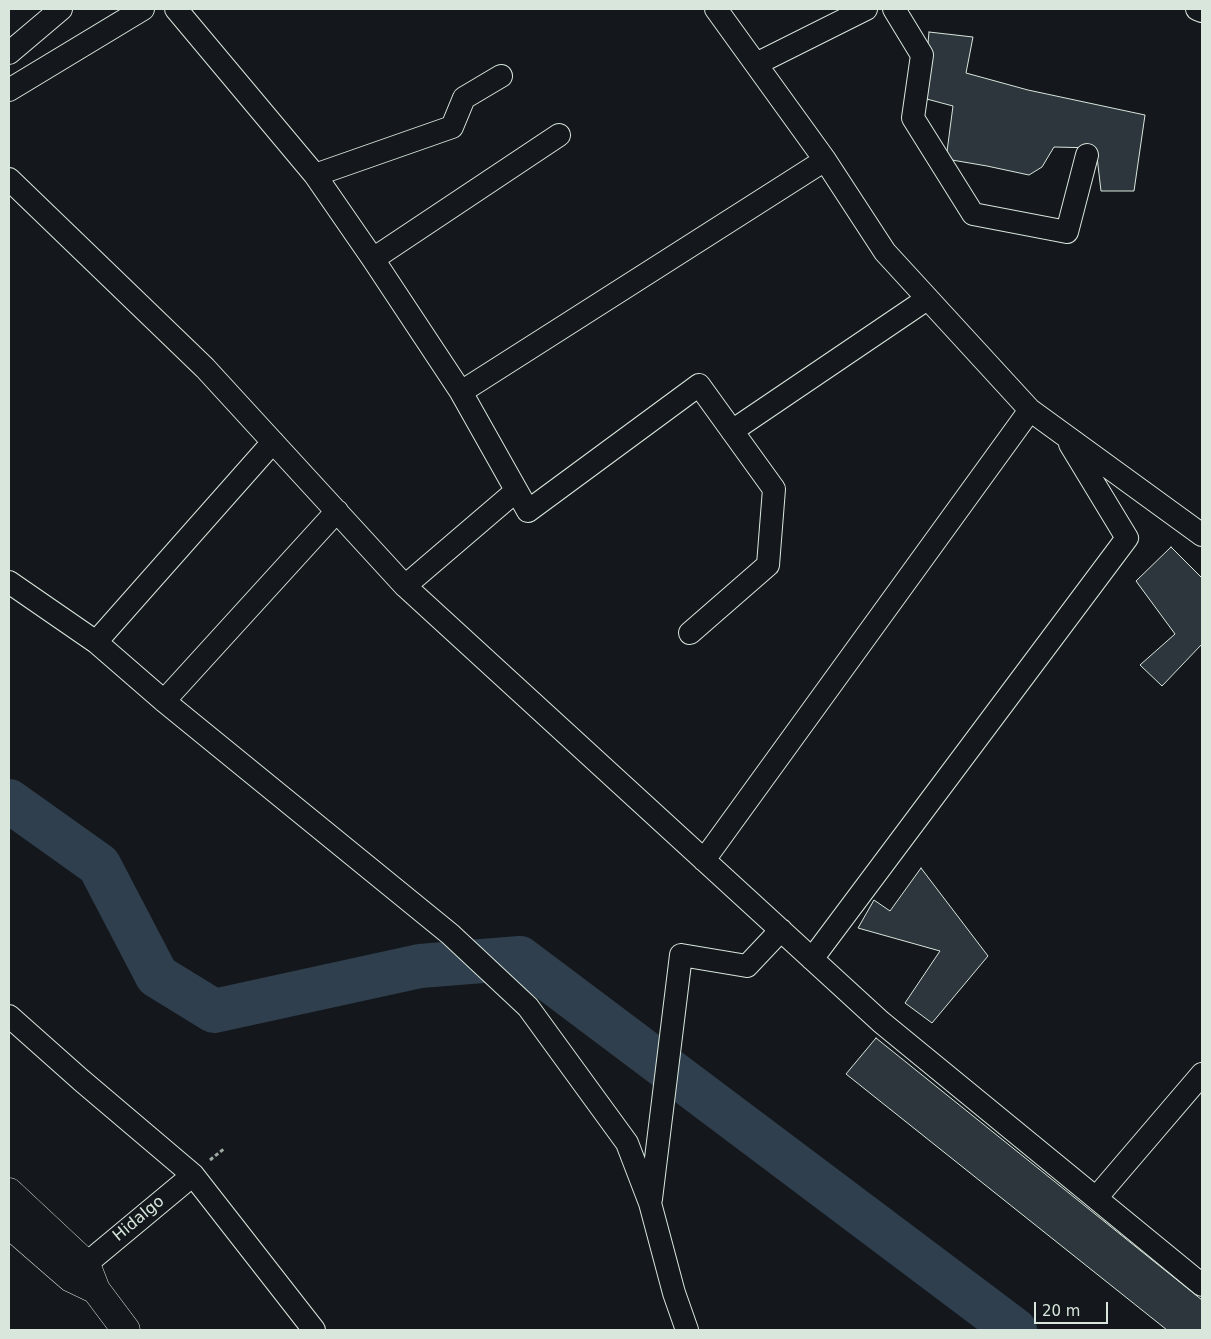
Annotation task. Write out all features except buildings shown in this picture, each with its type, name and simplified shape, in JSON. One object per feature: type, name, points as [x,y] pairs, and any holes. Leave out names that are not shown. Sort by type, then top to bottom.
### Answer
[{"type":"main road","points":[[12,1208],[96,1290],[126,1330]]},
{"type":"street","points":[[9,53],[61,9]]},
{"type":"street","points":[[9,90],[143,9]]},
{"type":"street","points":[[176,9],[314,175],[373,259],[461,392],[528,510],[699,385],[774,489],[768,565],[690,633]]},
{"type":"street","points":[[716,9],[826,160],[885,252],[1030,410],[1202,535]]},
{"type":"street","points":[[756,64],[866,9]]},
{"type":"street","points":[[894,9],[922,55],[913,118],[973,214],[1067,232],[1087,156]]},
{"type":"street","points":[[1197,9],[1202,11]]},
{"type":"street","points":[[314,175],[452,127],[464,98],[502,76]]},
{"type":"street","points":[[373,259],[558,135]]},
{"type":"street","points":[[461,392],[826,160]]},
{"type":"street","points":[[9,179],[205,368],[405,586],[881,1022],[1202,1284]]},
{"type":"street","points":[[732,431],[927,298]]},
{"type":"street","points":[[704,860],[1030,410]]},
{"type":"street","points":[[812,959],[1126,538],[1066,436]]},
{"type":"street","points":[[96,642],[273,442]]},
{"type":"street","points":[[405,586],[516,491]]},
{"type":"street","points":[[164,701],[337,511]]},
{"type":"street","points":[[9,582],[96,642],[164,701],[450,934],[528,1007],[627,1143],[650,1203],[674,1293],[687,1330]]},
{"type":"street","points":[[650,1203],[681,955],[747,966],[781,930]]},
{"type":"street","points":[[9,1016],[193,1175],[314,1330]]},
{"type":"street","points":[[1096,1198],[1202,1074]]},
{"type":"street","name":"Hidalgo","points":[[78,1271],[193,1175]]},
{"type":"waterway","points":[[9,801],[99,865],[157,976],[214,1011],[420,966],[520,958],[1015,1330]]}]
